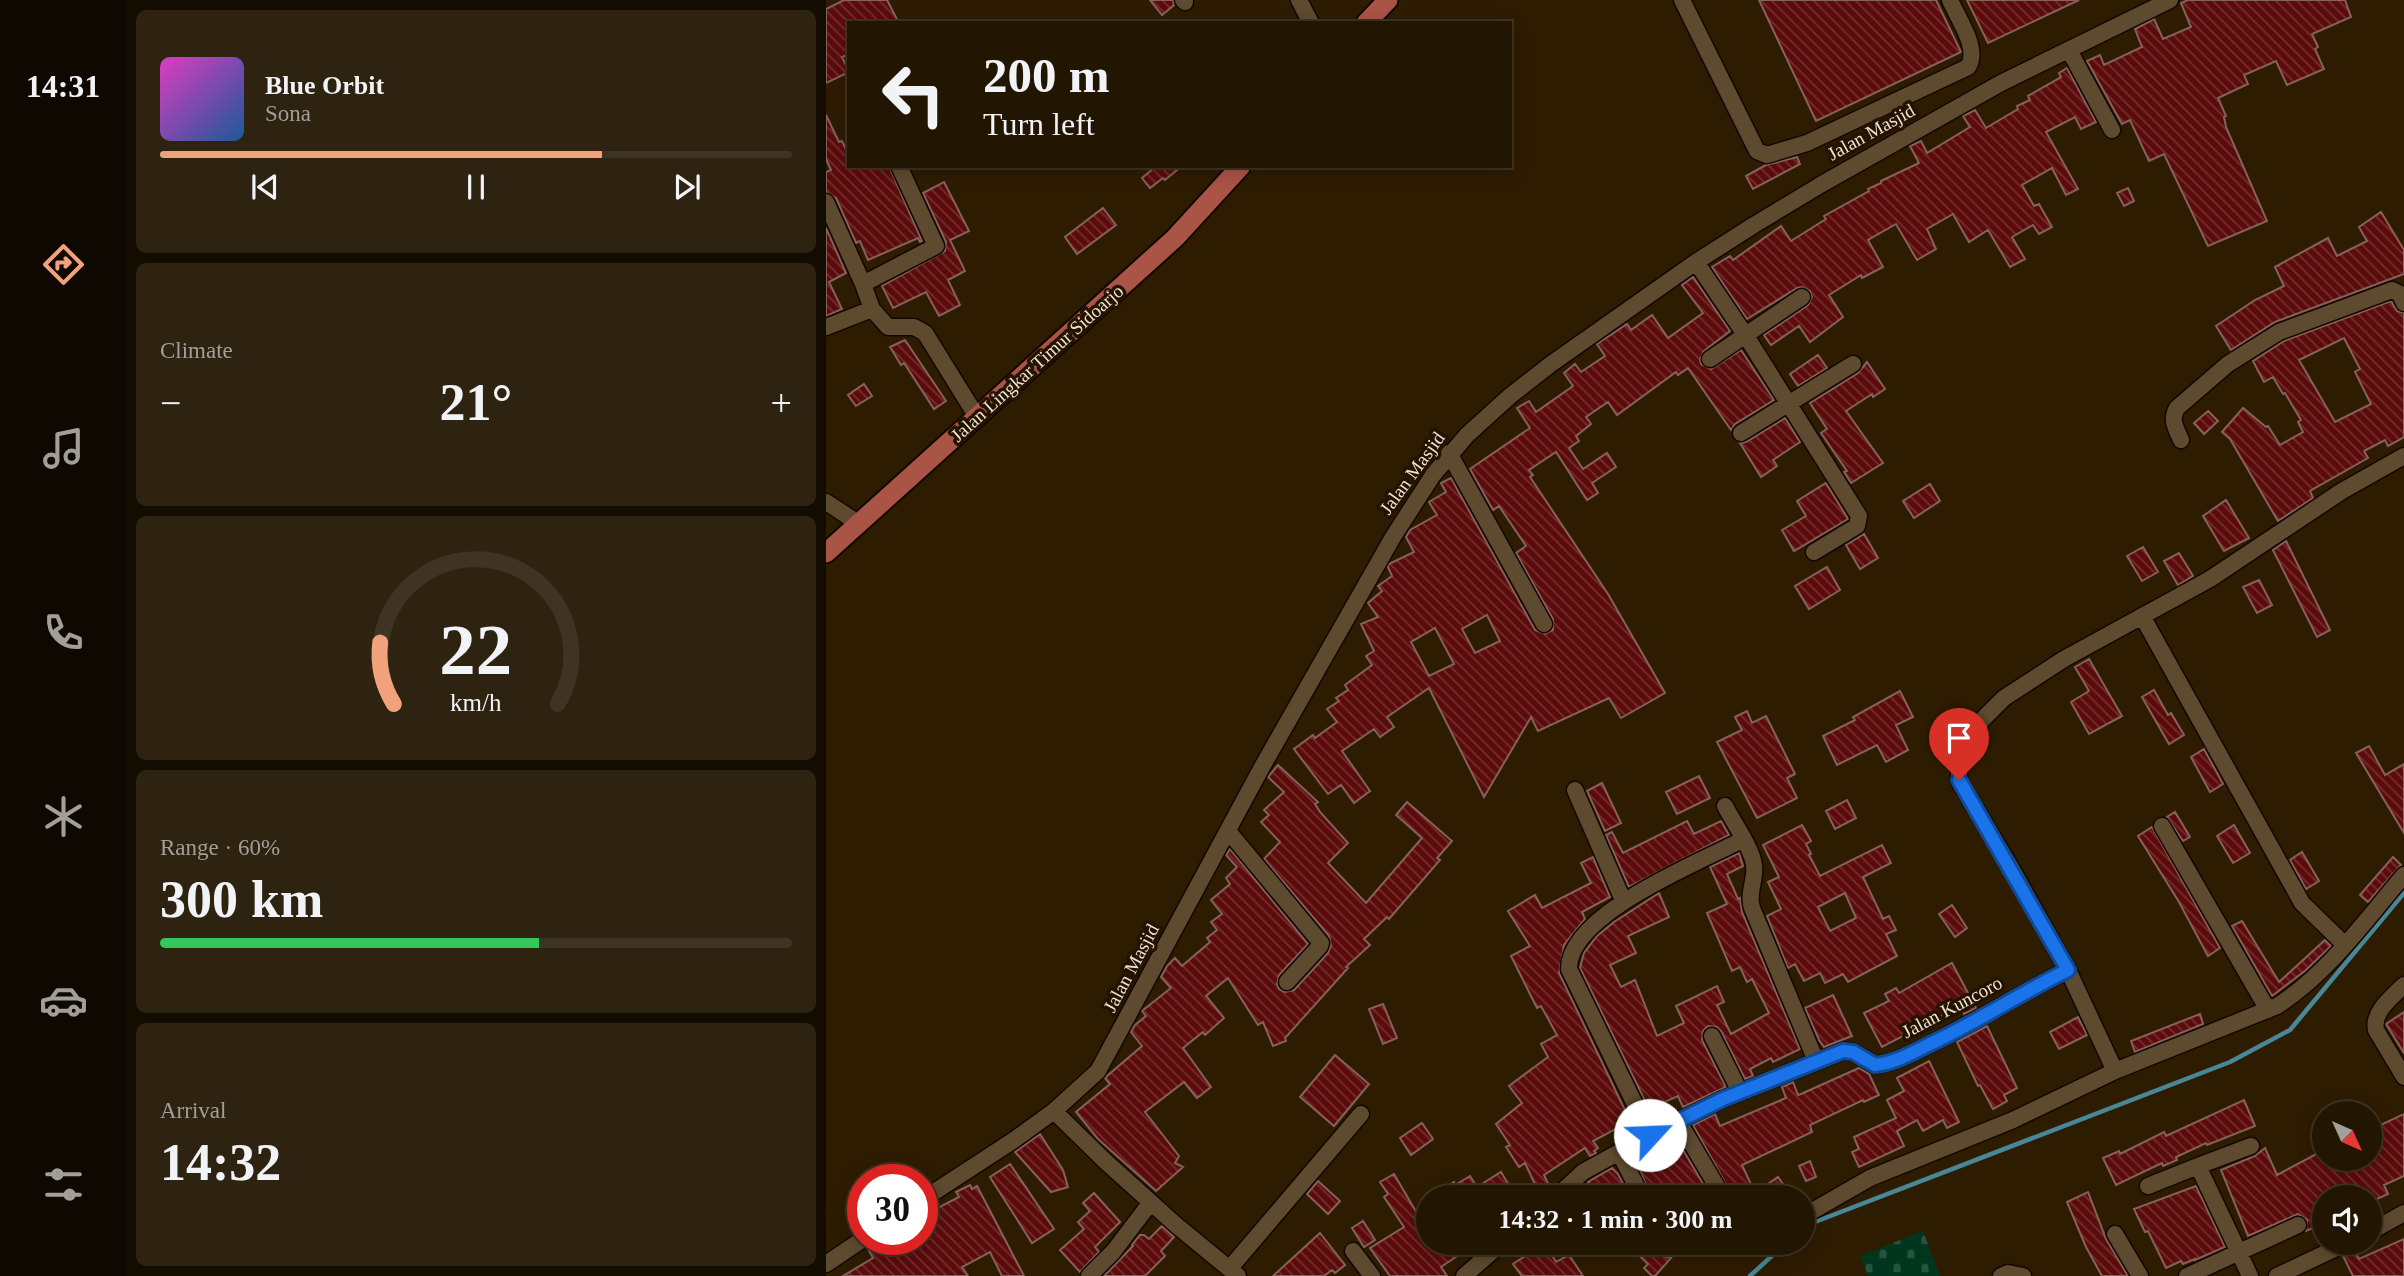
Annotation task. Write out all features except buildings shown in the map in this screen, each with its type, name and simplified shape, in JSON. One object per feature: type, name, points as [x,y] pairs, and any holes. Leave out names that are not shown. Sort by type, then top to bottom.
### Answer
[{"type":"main road","points":[[1368,21],[1388,0]]},
{"type":"main road","name":"Jalan Lingkar Timur Sidoarjo","points":[[826,553],[1175,238],[1239,168]]},
{"type":"street","points":[[1299,0],[1310,21]]},
{"type":"street","points":[[1682,0],[1757,151],[1767,155],[1807,143],[1968,67],[1973,60],[1972,49],[1950,0]]},
{"type":"street","name":"Jalan Masjid","points":[[938,1190],[1054,1111],[1098,1071],[1228,831],[1393,537],[1449,453],[1489,414],[1531,379],[1696,262],[1833,177],[2001,83],[2170,0]]},
{"type":"street","points":[[2069,50],[2112,130]]},
{"type":"street","points":[[863,284],[936,246],[900,168]]},
{"type":"street","points":[[826,202],[872,309],[888,327],[915,327],[925,333],[977,417]]},
{"type":"street","points":[[1696,262],[1746,336],[1858,516],[1857,526],[1814,552]]},
{"type":"street","points":[[2182,440],[2173,422],[2177,408],[2228,364],[2278,332],[2392,290],[2400,294],[2404,303]]},
{"type":"street","points":[[1710,359],[1802,297]]},
{"type":"street","points":[[826,327],[872,309]]},
{"type":"street","points":[[1741,433],[1853,364]]},
{"type":"street","points":[[1449,453],[1544,624]]},
{"type":"street","points":[[2116,1071],[2068,970],[1959,780],[1959,766],[1966,745],[1982,720],[2004,698],[2064,659],[2210,579],[2342,491],[2404,456]]},
{"type":"street","points":[[826,502],[858,523]]},
{"type":"street","points":[[2142,616],[2302,903],[2344,944]]},
{"type":"street","points":[[1575,790],[1623,900]]},
{"type":"street","points":[[1724,806],[1753,859],[1755,868],[1749,898],[1752,908],[1816,1061]]},
{"type":"street","points":[[2162,826],[2268,1010]]},
{"type":"street","points":[[1228,831],[1321,943],[1287,982]]},
{"type":"street","points":[[1650,1135],[1569,969],[1570,956],[1578,942],[1623,900],[1742,840]]},
{"type":"street","points":[[1815,1210],[1870,1178],[2013,1121],[2116,1071],[2268,1010],[2301,990],[2404,875]]},
{"type":"street","name":"Jalan Kuncoro","points":[[1569,1185],[1583,1172],[1650,1135],[1740,1092],[1843,1051],[1853,1052],[1875,1065],[1899,1060],[2068,970]]},
{"type":"street","points":[[2404,985],[2377,1015],[2375,1022],[2376,1030],[2404,1077]]},
{"type":"street","points":[[1712,1036],[1740,1092]]},
{"type":"street","points":[[1054,1111],[1176,1225],[1234,1272],[1362,1114]]},
{"type":"street","points":[[1679,1122],[1716,1185]]},
{"type":"street","points":[[2148,1186],[2251,1146]]},
{"type":"street","points":[[1619,1152],[1636,1185]]},
{"type":"street","points":[[2198,1166],[2249,1273]]},
{"type":"street","points":[[1089,1276],[1113,1252],[1151,1202]]},
{"type":"street","points":[[2382,1225],[2404,1213]]},
{"type":"street","points":[[2187,1276],[2298,1225]]},
{"type":"street","points":[[2115,1234],[2140,1276]]},
{"type":"street","points":[[826,1264],[847,1250]]},
{"type":"street","points":[[1353,1251],[1372,1276]]},
{"type":"street","points":[[1464,1276],[1488,1255]]},
{"type":"street","points":[[2277,1276],[2321,1255]]},
{"type":"street","points":[[2001,1276],[2008,1273],[2023,1276]]},
{"type":"green space","points":[[1923,1231],[1940,1276],[1868,1276],[1860,1256]]},
{"type":"waterway","points":[[1815,1222],[2230,1062],[2290,1030],[2404,893]]},
{"type":"waterway","points":[[1750,1276],[1773,1255]]},
{"type":"route","points":[[1650,1135],[1723,1099],[1843,1051],[1853,1052],[1875,1065],[1899,1060],[2068,970],[1959,780]]}]
